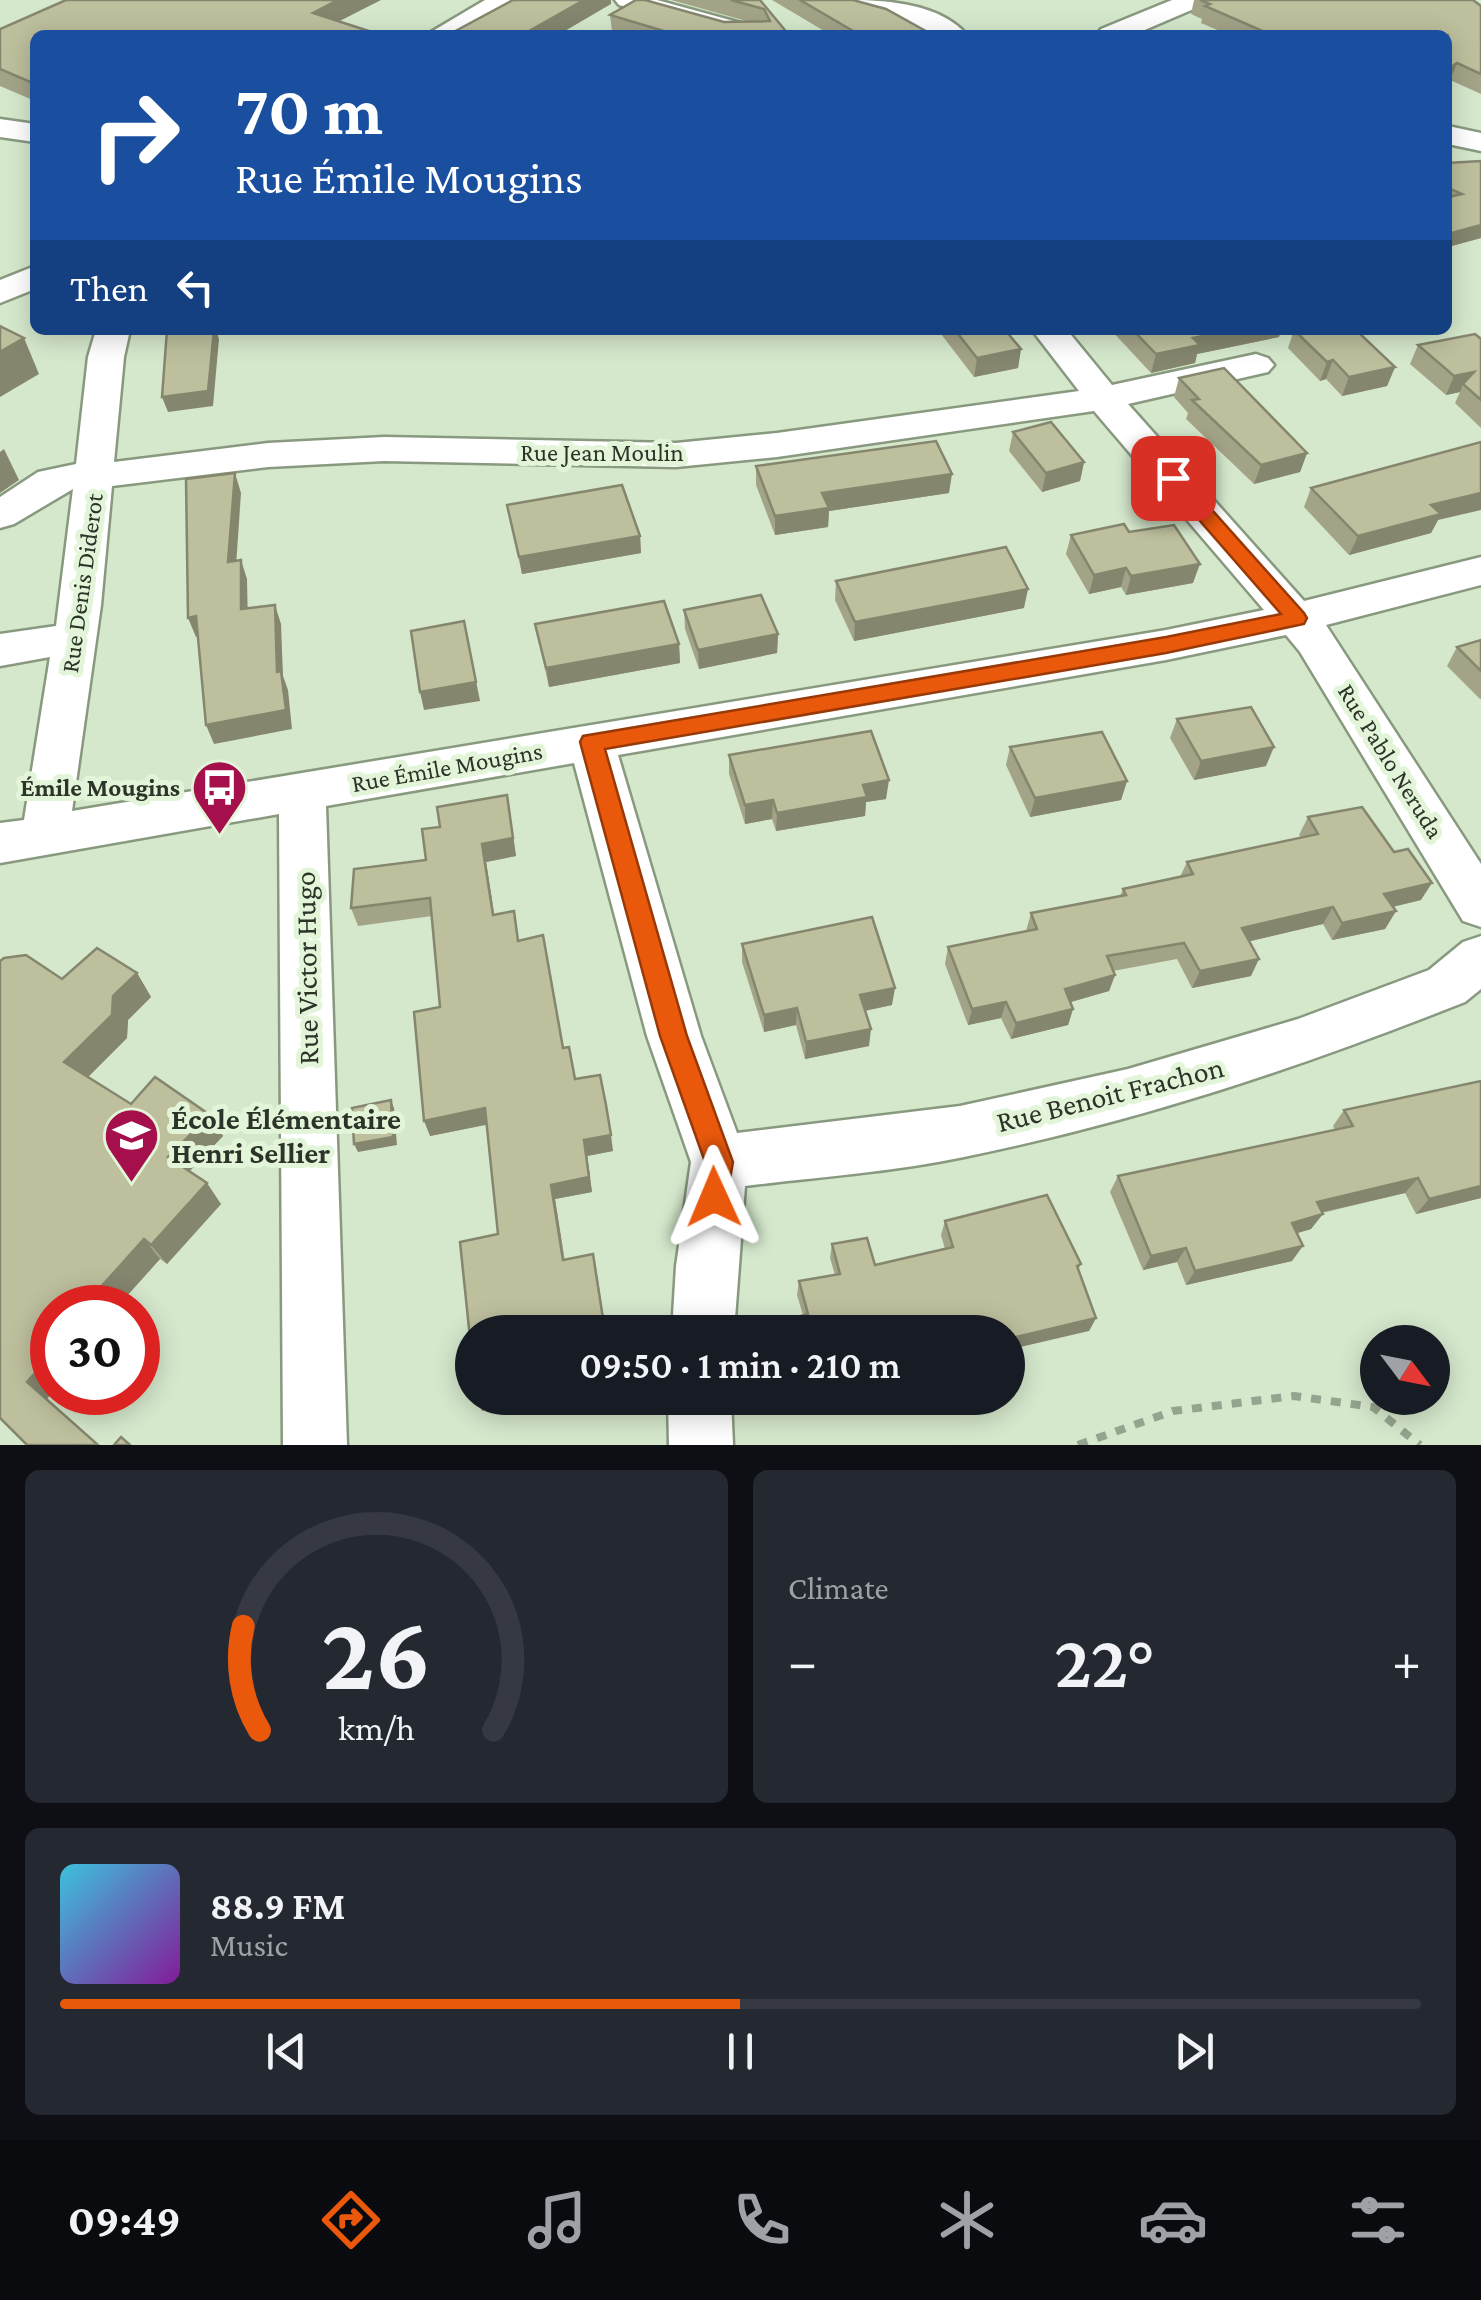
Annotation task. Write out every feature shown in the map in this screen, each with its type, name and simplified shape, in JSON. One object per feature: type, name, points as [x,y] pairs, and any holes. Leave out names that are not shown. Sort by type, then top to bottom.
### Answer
[{"type":"street","points":[[448,30],[504,0]]},
{"type":"street","points":[[628,0],[736,30]]},
{"type":"street","points":[[866,0],[902,10],[944,30]]},
{"type":"street","points":[[1124,30],[1194,0]]},
{"type":"street","points":[[1140,24],[1156,30]]},
{"type":"street","points":[[0,128],[30,132]]},
{"type":"street","points":[[1452,136],[1481,142]]},
{"type":"street","points":[[0,292],[30,278]]},
{"type":"street","name":"Rue Denis Diderot","points":[[45,836],[76,638],[106,357],[112,335]]},
{"type":"street","name":"Rue Pablo Neruda","points":[[1053,335],[1297,618],[1481,906]]},
{"type":"street","name":"Rue Jean Moulin","points":[[0,516],[52,482],[96,474],[268,455],[384,449],[676,455],[777,445],[1106,398],[1256,365]]},
{"type":"street","name":"Rue Émile Mougins","points":[[0,843],[1166,645],[1297,618],[1481,571]]},
{"type":"street","points":[[0,650],[76,638]]},
{"type":"street","points":[[591,742],[674,1036],[719,1162],[704,1315]]},
{"type":"street","name":"Rue Victor Hugo","points":[[302,792],[315,1445]]},
{"type":"street","name":"Rue Benoit Frachon","points":[[719,1162],[960,1132],[1128,1094],[1318,1036],[1447,986],[1481,958]]},
{"type":"street","points":[[700,1415],[700,1445]]},
{"type":"path","points":[[1078,1445],[1173,1411],[1294,1396],[1373,1407],[1420,1445]]},
{"type":"building","points":[[66,0],[338,0],[313,13],[366,30],[30,30],[30,82],[0,69],[0,29]]},
{"type":"building","points":[[513,0],[584,0],[531,30],[457,30]]},
{"type":"building","points":[[636,0],[645,0],[724,22],[770,21],[764,9],[731,0],[760,0],[785,30],[660,30],[610,15]]},
{"type":"building","points":[[800,0],[853,0],[886,9],[924,30],[851,30]]},
{"type":"building","points":[[1200,0],[1473,0],[1481,6],[1481,74],[1457,63],[1452,66],[1452,30],[1260,30],[1205,6],[1210,4]]},
{"type":"building","points":[[1481,161],[1481,225],[1452,233],[1452,196],[1462,194],[1452,190],[1452,163]]},
{"type":"building","points":[[0,326],[24,338],[0,352]]},
{"type":"building","points":[[1475,334],[1481,339],[1481,400],[1463,384],[1474,372],[1454,376],[1418,345]]},
{"type":"building","points":[[167,335],[214,335],[208,391],[162,397]]},
{"type":"building","points":[[959,335],[1009,335],[1021,349],[977,358]]},
{"type":"building","points":[[1138,335],[1207,335],[1193,338],[1200,345],[1156,354]]},
{"type":"building","points":[[1299,335],[1361,335],[1395,367],[1349,377],[1333,360],[1327,362]]},
{"type":"building","points":[[1224,368],[1307,453],[1261,465],[1192,400],[1199,399],[1179,378]]},
{"type":"building","points":[[1051,422],[1084,462],[1046,473],[1013,432]]},
{"type":"building","points":[[936,441],[952,474],[822,493],[829,508],[775,516],[756,466]]},
{"type":"building","points":[[1481,442],[1481,493],[1431,505],[1441,514],[1358,536],[1311,488]]},
{"type":"building","points":[[235,473],[228,562],[241,560],[241,609],[275,605],[277,672],[281,671],[286,710],[206,725],[196,616],[188,618],[186,479]]},
{"type":"building","points":[[622,485],[640,536],[519,557],[507,505]]},
{"type":"building","points":[[1124,524],[1129,532],[1174,525],[1200,564],[1131,576],[1126,568],[1094,575],[1071,535]]},
{"type":"building","points":[[1006,547],[1028,589],[855,622],[836,581]]},
{"type":"building","points":[[761,595],[778,634],[698,650],[684,610]]},
{"type":"building","points":[[664,601],[679,644],[546,668],[535,624]]},
{"type":"building","points":[[464,621],[476,682],[420,692],[411,631]]},
{"type":"building","points":[[1481,640],[1481,671],[1457,647]]},
{"type":"building","points":[[1251,707],[1274,747],[1201,761],[1177,719]]},
{"type":"building","points":[[871,731],[889,780],[863,785],[867,797],[777,813],[773,800],[745,805],[729,755]]},
{"type":"building","points":[[1102,732],[1127,781],[1035,798],[1010,747]]},
{"type":"building","points":[[507,795],[513,838],[482,844],[493,915],[514,911],[518,941],[543,935],[563,1048],[569,1047],[575,1079],[600,1075],[611,1135],[584,1140],[589,1177],[551,1185],[563,1260],[593,1254],[602,1315],[468,1315],[460,1242],[498,1234],[485,1108],[424,1121],[414,1012],[440,1007],[430,898],[351,908],[354,869],[426,860],[422,829],[440,827],[437,807]]},
{"type":"building","points":[[1362,807],[1394,852],[1408,849],[1432,883],[1384,894],[1396,911],[1342,923],[1333,907],[1242,928],[1259,959],[1200,971],[1184,943],[1107,956],[1115,975],[1065,989],[1073,1009],[1016,1023],[1006,1002],[972,1009],[948,947],[1037,929],[1031,913],[1126,895],[1123,889],[1193,874],[1187,862],[1318,834],[1308,817]]},
{"type":"building","points":[[872,917],[895,988],[860,995],[871,1029],[806,1042],[797,1008],[764,1015],[742,944]]},
{"type":"building","points":[[97,948],[137,973],[113,996],[112,1015],[64,1062],[131,1104],[155,1077],[210,1115],[168,1157],[207,1183],[151,1245],[144,1239],[103,1285],[30,1285],[30,1415],[64,1415],[98,1445],[27,1445],[0,1418],[0,961],[26,955],[62,979]]},
{"type":"building","points":[[1481,1081],[1481,1186],[1429,1199],[1418,1178],[1317,1202],[1323,1214],[1292,1223],[1303,1246],[1195,1271],[1186,1248],[1151,1256],[1118,1176],[1353,1126],[1344,1110]]},
{"type":"building","points":[[391,1100],[393,1137],[354,1144],[352,1108]]},
{"type":"building","points":[[1047,1195],[1081,1264],[1077,1266],[1096,1318],[1025,1335],[1025,1315],[804,1315],[808,1314],[799,1281],[840,1274],[832,1244],[867,1238],[875,1265],[953,1247],[945,1221]]},
{"type":"building","points":[[121,1437],[130,1445],[114,1445]]},
{"type":"place","name":"Émile Mougins","points":[[219,836]]},
{"type":"place","name":"École Élémentaire Henri Sellier","points":[[132,1184]]},
{"type":"route","points":[[714,1197],[719,1162],[674,1036],[591,742],[1166,645],[1297,618],[1173,478]]}]
